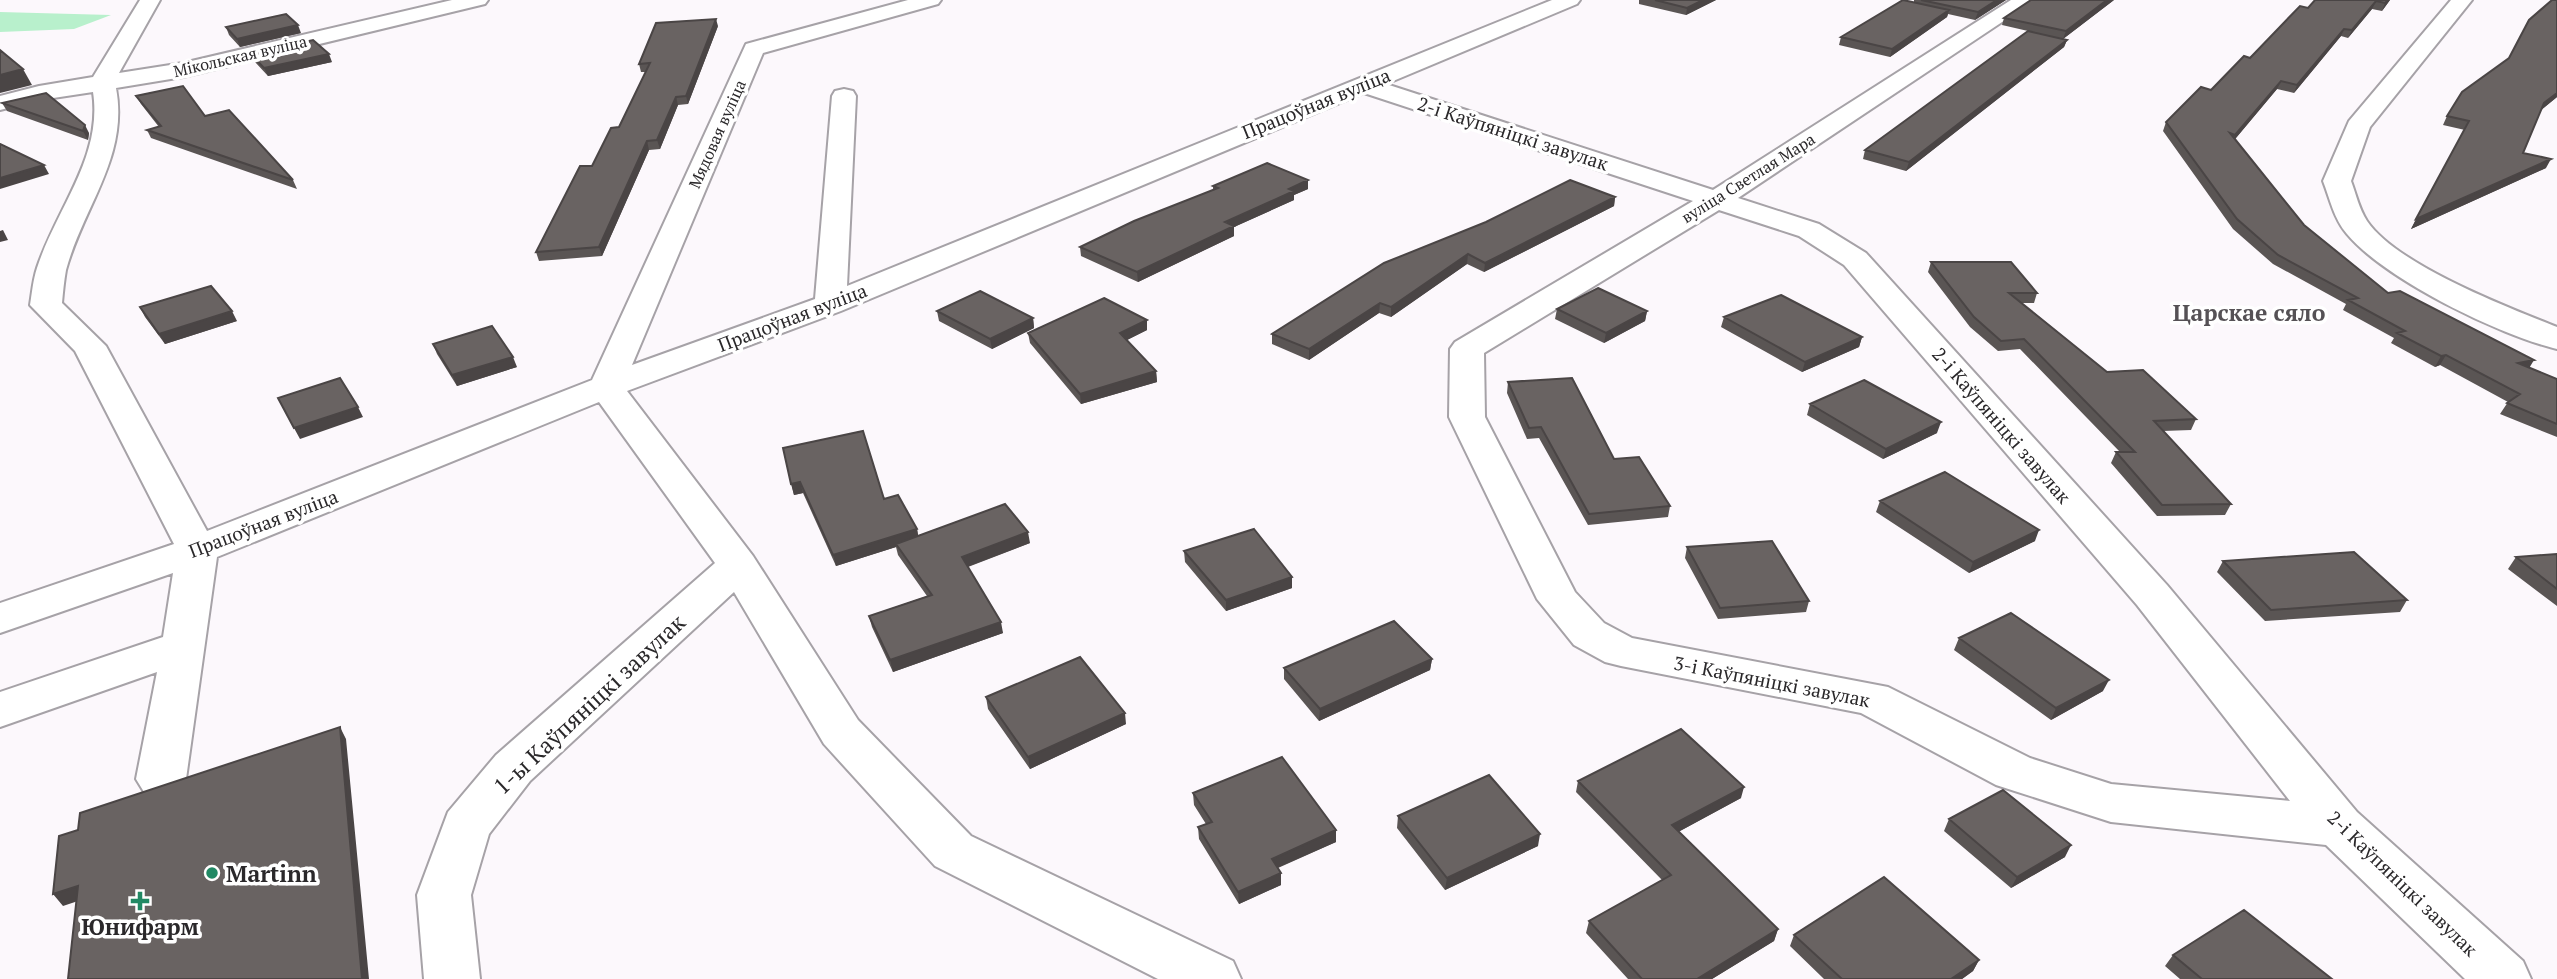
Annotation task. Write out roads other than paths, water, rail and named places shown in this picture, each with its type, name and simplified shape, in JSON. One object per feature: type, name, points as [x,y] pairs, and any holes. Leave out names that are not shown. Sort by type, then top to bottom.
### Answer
[{"type":"street","points":[[150,0],[103,81],[110,104],[101,155],[52,268],[46,305],[89,346],[197,550],[161,779]]},
{"type":"street","name":"Мікольская вуліца","points":[[0,103],[103,81],[183,70],[478,0]]},
{"type":"street","name":"Мядовая вуліца","points":[[606,387],[754,49],[931,0]]},
{"type":"street","name":"Працоўная вуліца","points":[[3,617],[197,550],[606,387],[830,304],[1570,0]]},
{"type":"street","name":"вуліца Светлая Мара","points":[[1468,349],[1714,201],[2025,0]]},
{"type":"street","points":[[2462,0],[2358,126],[2337,181],[2357,228],[2405,266],[2474,305],[2557,339]]},
{"type":"street","name":"2-і Каўпяніцкі завулак","points":[[1361,84],[1809,230],[1856,259],[2152,595],[2339,827],[2503,979]]},
{"type":"street","points":[[830,304],[844,96]]},
{"type":"street","name":"3-і Каўпяніцкі завулак","points":[[1468,349],[1467,417],[1558,599],[1589,634],[1621,651],[1872,699],[2012,772],[2111,803],[2339,827]]},
{"type":"street","points":[[606,387],[738,565],[841,732],[953,851],[1213,979]]},
{"type":"street","name":"1-ы Каўпяніцкі завулак","points":[[452,979],[444,895],[466,827],[513,768],[738,565]]},
{"type":"street","points":[[0,710],[184,646]]},
{"type":"place","name":"Martinn","points":[[212,873]]},
{"type":"place","name":"Юнифарм","points":[[140,901]]},
{"type":"district","name":"Царскае сяло","points":[[2249,312]]}]
